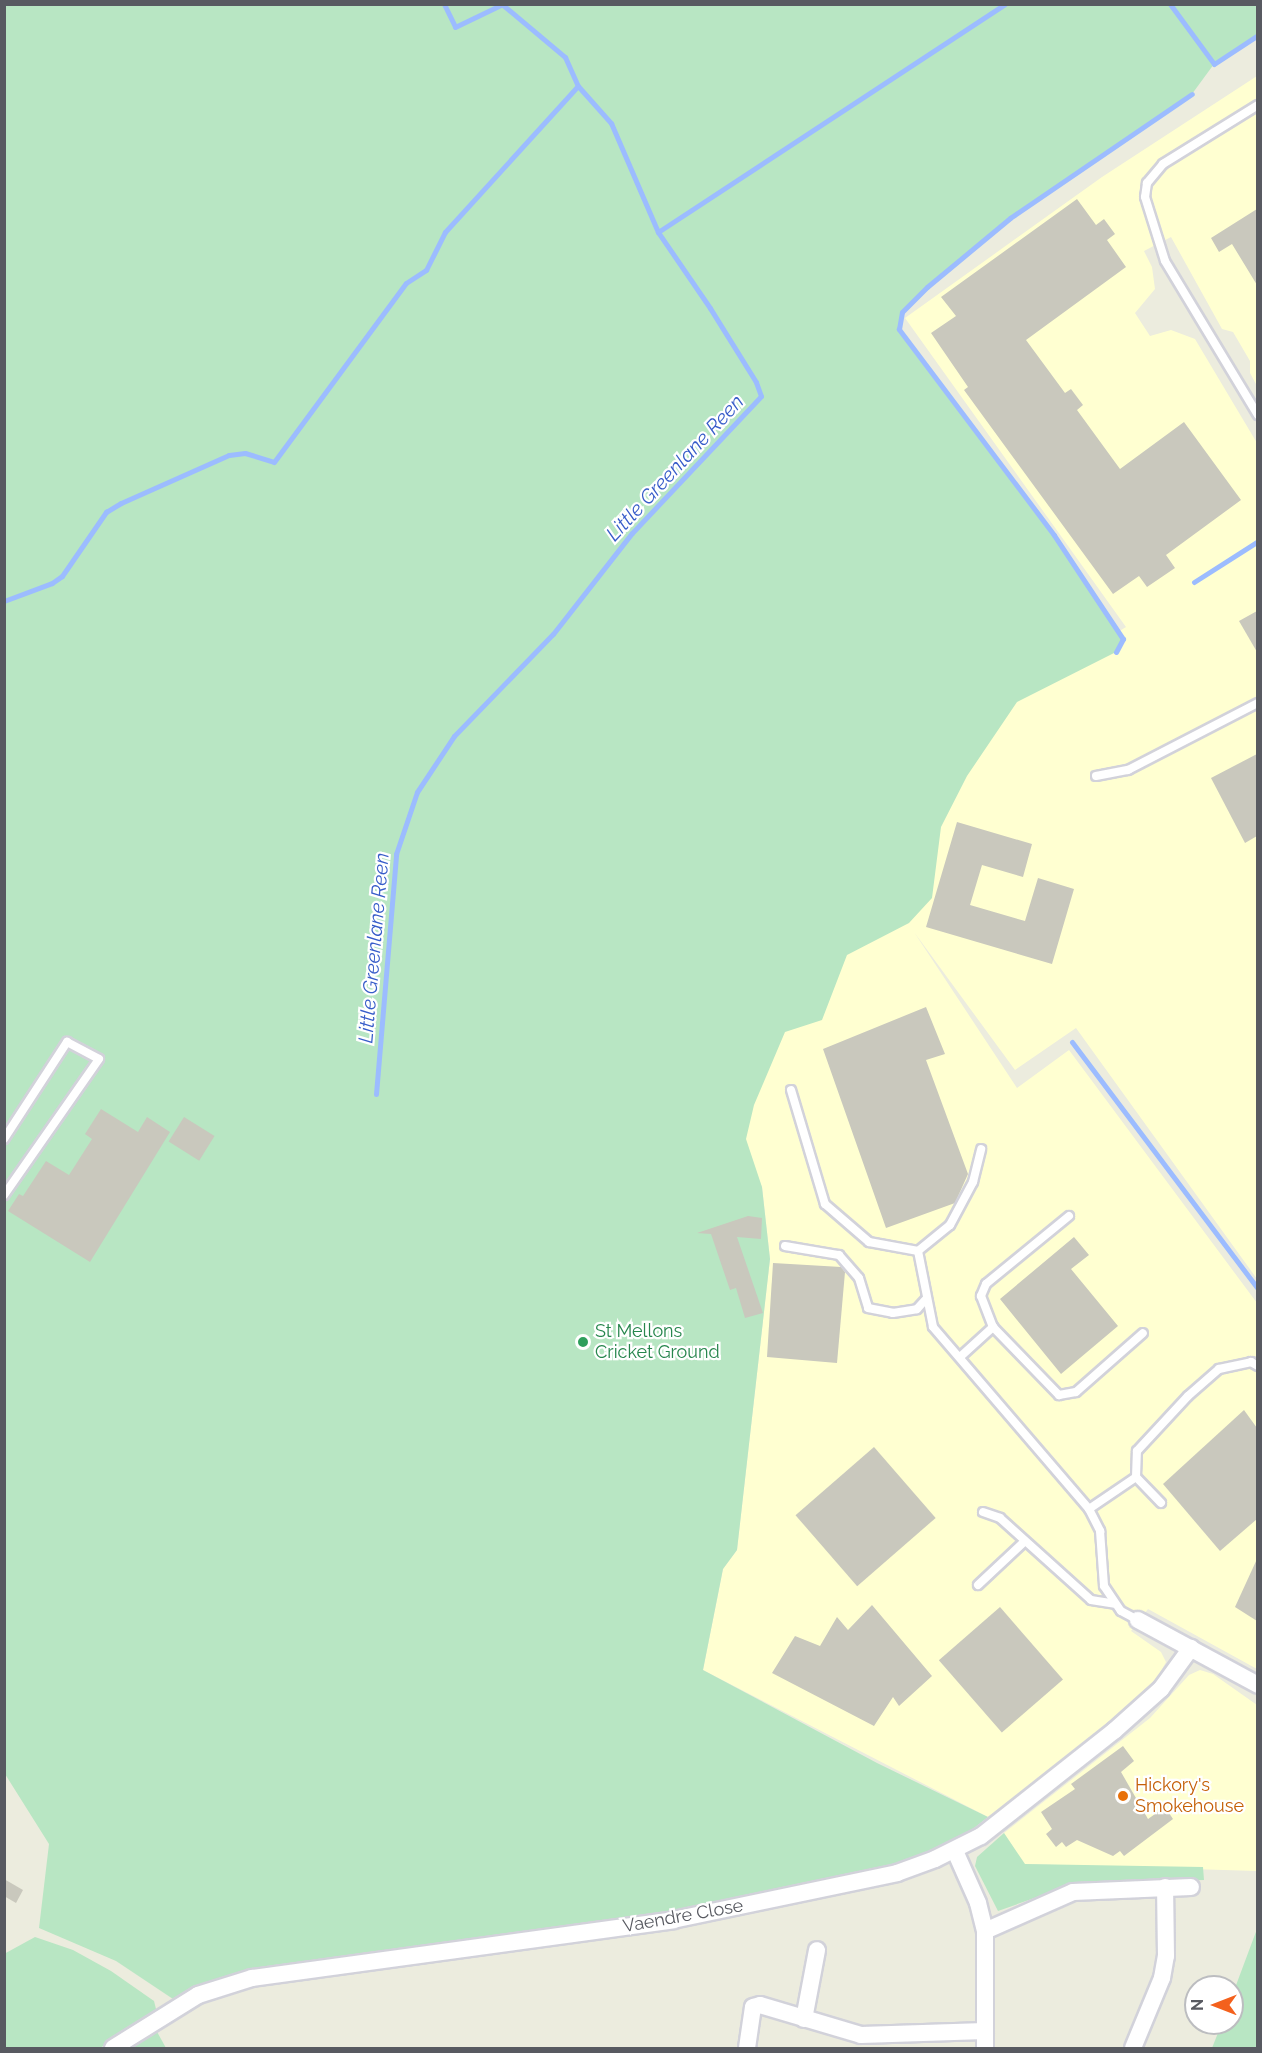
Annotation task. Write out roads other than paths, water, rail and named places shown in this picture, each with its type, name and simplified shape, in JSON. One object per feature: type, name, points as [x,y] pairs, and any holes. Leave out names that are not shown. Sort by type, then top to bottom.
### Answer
[{"type":"street","points":[[1138,1620],[1257,1685]]},
{"type":"street","name":"Vaendre Close","points":[[112,2049],[198,1995],[252,1978],[673,1920],[897,1873],[955,1851],[981,1836],[1114,1731],[1161,1689],[1191,1648]]},
{"type":"street","points":[[955,1851],[978,1903],[985,1931],[985,2049]]},
{"type":"street","points":[[1133,2048],[1162,1978],[1166,1956],[1166,1887]]},
{"type":"street","points":[[985,1931],[1073,1892],[1191,1887]]},
{"type":"street","points":[[804,2019],[817,1950]]},
{"type":"street","points":[[747,2049],[753,2007],[760,2005],[804,2019],[860,2042],[985,2031]]},
{"type":"lane","points":[[1257,105],[1153,172],[1145,197],[1165,261],[1257,416]]},
{"type":"lane","points":[[1096,776],[1128,770],[1257,703]]},
{"type":"lane","points":[[4,1139],[67,1042],[99,1059],[4,1195]]},
{"type":"lane","points":[[791,1090],[825,1204],[869,1242],[918,1251],[951,1226],[973,1182],[981,1149]]},
{"type":"lane","points":[[1069,1216],[986,1284],[981,1296],[984,1311],[993,1327],[1059,1395],[1076,1392],[1143,1333]]},
{"type":"lane","points":[[785,1246],[839,1255],[859,1278],[868,1308],[893,1313],[917,1309],[925,1300]]},
{"type":"lane","points":[[918,1251],[925,1300],[933,1327],[1089,1509],[1100,1531],[1104,1586],[1115,1604],[1138,1620]]},
{"type":"lane","points":[[960,1357],[993,1327]]},
{"type":"lane","points":[[1161,1503],[1136,1477],[1137,1451],[1188,1396],[1219,1369],[1251,1362],[1257,1366]]},
{"type":"lane","points":[[1089,1509],[1136,1477]]},
{"type":"lane","points":[[983,1512],[1000,1518],[1091,1600],[1115,1604]]},
{"type":"lane","points":[[978,1585],[1025,1541]]},
{"type":"waterway","points":[[444,4],[455,27],[503,4]]},
{"type":"waterway","name":"Little Greenlane Reen","points":[[376,1094],[396,854],[417,792],[454,736],[553,634],[632,533],[761,396],[756,382],[710,308],[658,232],[1005,4]]},
{"type":"waterway","name":"Little Greenlane Reen","points":[[1170,4],[1214,64],[1258,35]]},
{"type":"waterway","points":[[503,5],[565,57],[578,86],[611,123],[658,232]]},
{"type":"waterway","points":[[4,601],[52,583],[62,576],[106,512],[121,503],[229,455],[245,453],[274,462],[406,283],[426,270],[445,232],[578,86]]},
{"type":"waterway","points":[[1116,652],[1123,639],[1054,535],[899,329],[902,312],[927,287],[1010,218],[1192,94]]},
{"type":"waterway","points":[[1194,582],[1258,541]]},
{"type":"waterway","points":[[1072,1042],[1258,1289]]},
{"type":"place","name":"St Mellons Cricket Ground","points":[[583,1342]]},
{"type":"place","name":"Hickory's Smokehouse","points":[[1123,1796]]}]
